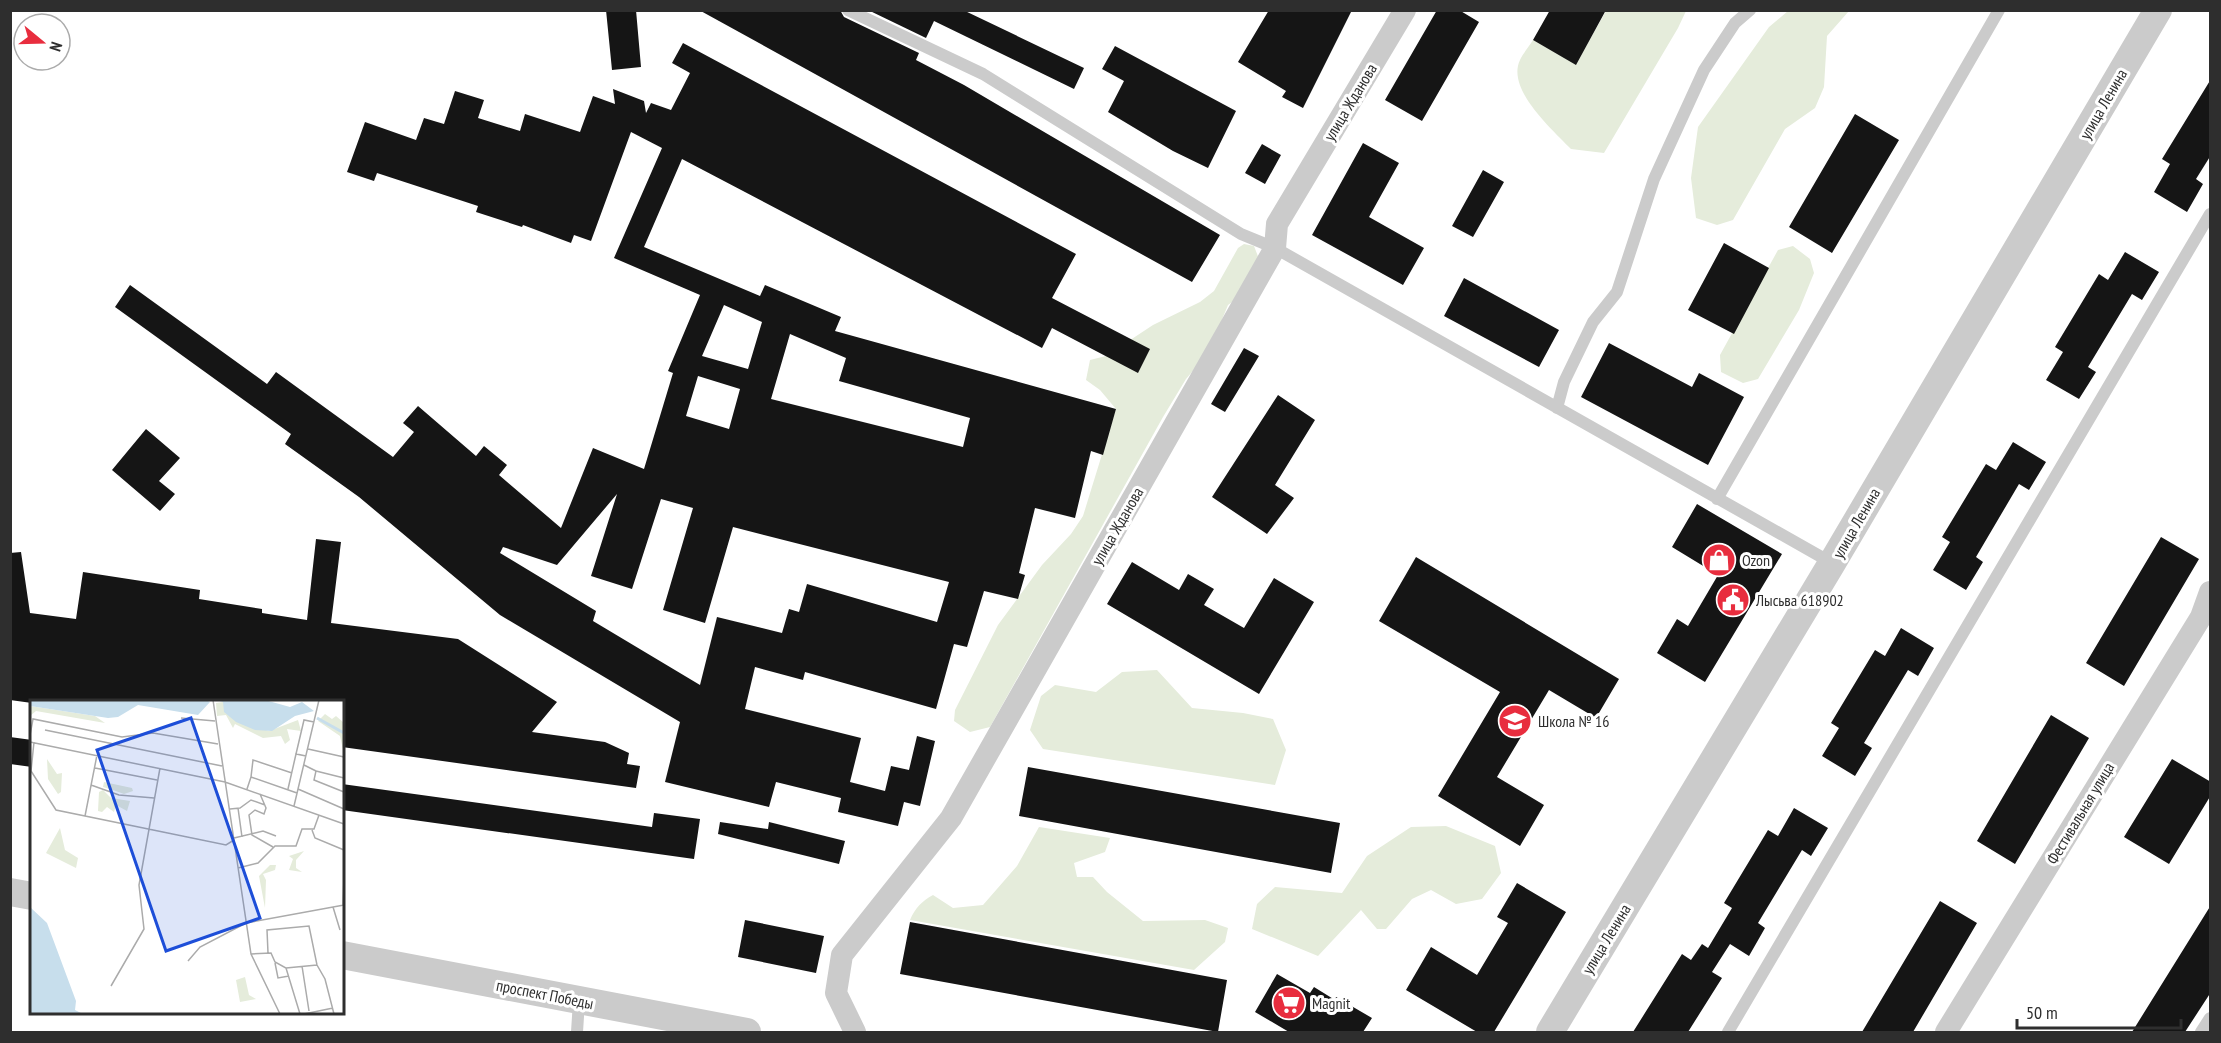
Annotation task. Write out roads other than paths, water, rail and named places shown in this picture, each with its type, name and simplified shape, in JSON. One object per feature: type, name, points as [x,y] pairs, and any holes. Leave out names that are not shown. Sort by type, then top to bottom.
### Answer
[{"type":"street","name":"улица Жданова","points":[[855,1032],[836,993],[842,955],[951,818],[1275,248],[1278,224],[1405,10]]},
{"type":"street","name":"улица Ленина","points":[[1550,1032],[1833,563],[2158,10]]},
{"type":"street","name":"Фестивальная улица","points":[[1946,1032],[2206,617],[2211,592]]},
{"type":"street","points":[[10,892],[30,896]]},
{"type":"street","name":"проспект Победы","points":[[344,955],[747,1032]]},
{"type":"lane","points":[[848,10],[983,74],[1241,234],[1275,248],[1833,563]]},
{"type":"lane","points":[[1557,408],[1564,382],[1593,322],[1617,292],[1653,179],[1704,70],[1735,23],[1750,10]]},
{"type":"lane","points":[[1717,499],[1999,10]]},
{"type":"lane","points":[[1728,1032],[2211,214]]},
{"type":"lane","points":[[577,1032],[579,1000]]},
{"type":"lane","points":[[2201,1032],[2211,1018]]},
{"type":"place","name":"Ozon","points":[[1719,560]]},
{"type":"place","name":"Лысьва 618902","points":[[1733,600]]},
{"type":"place","name":"Школа № 16","points":[[1515,721]]},
{"type":"place","name":"Magnit","points":[[1289,1003]]}]
